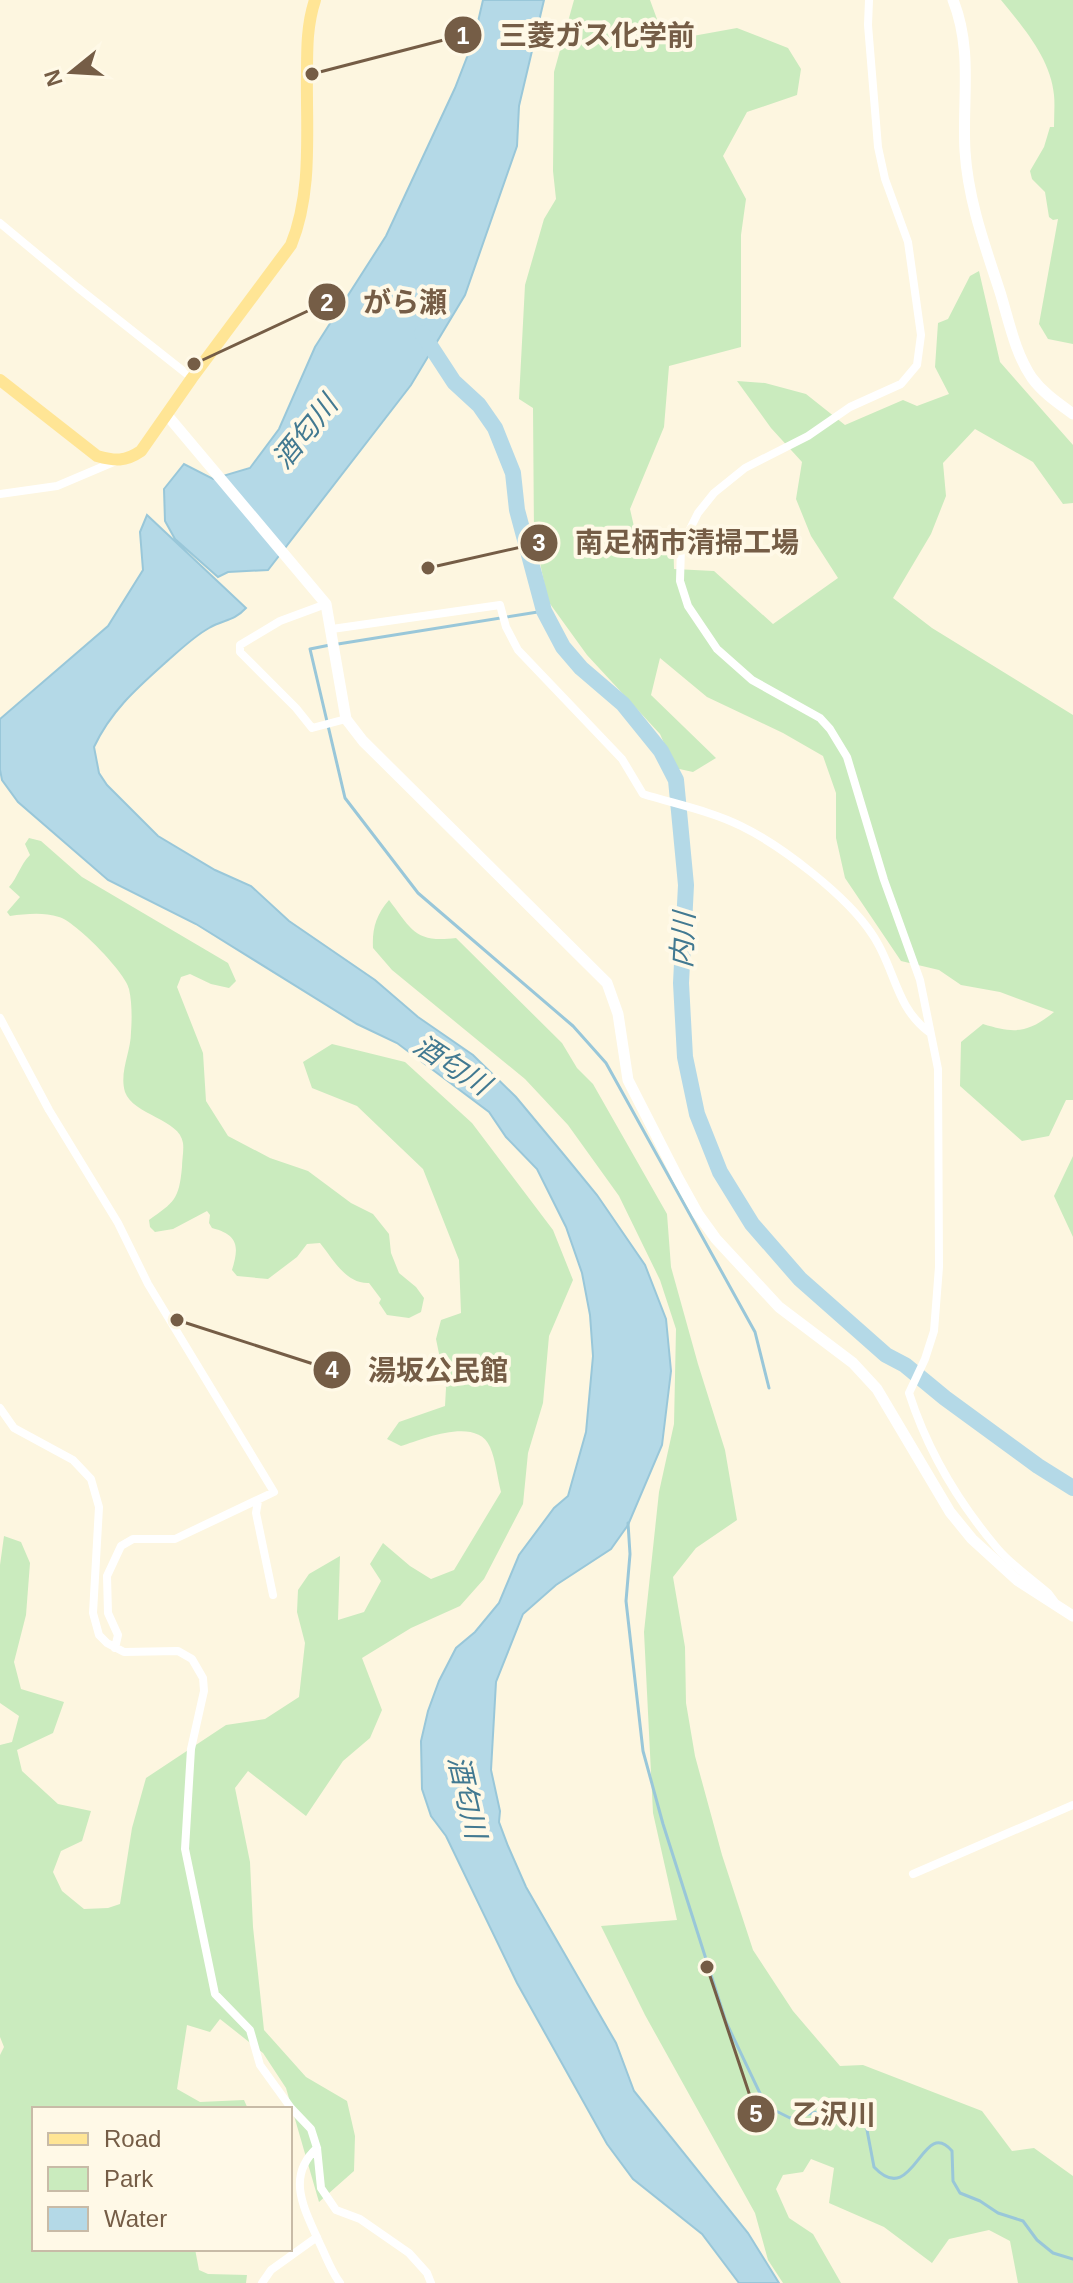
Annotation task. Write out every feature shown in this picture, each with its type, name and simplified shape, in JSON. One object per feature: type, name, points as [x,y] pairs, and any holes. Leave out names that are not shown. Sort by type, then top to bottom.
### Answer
[{"type":"main road","points":[[0,380],[97,456],[116,461],[130,459],[141,451],[291,245],[300,223],[306,185],[307,35],[315,0]]},
{"type":"street","points":[[869,0],[868,25],[878,147],[885,179],[908,242],[921,335],[917,365],[901,384],[850,407],[808,436],[745,468],[714,493],[698,513],[681,547],[680,581],[688,606],[717,649],[752,680],[820,718],[847,757],[875,852],[920,980],[938,1069],[940,1234],[937,1315],[925,1359],[909,1393],[930,1447],[953,1487],[998,1550],[1048,1593],[1055,1604]]},
{"type":"street","points":[[953,0],[961,23],[967,62],[965,149],[969,186],[982,237],[1025,366],[1046,394],[1073,414]]},
{"type":"street","points":[[0,223],[192,378]]},
{"type":"street","points":[[167,415],[324,606],[336,652],[342,721],[607,983],[614,998],[628,1080],[698,1214],[716,1239],[761,1290],[803,1327],[853,1363],[877,1389],[950,1512],[972,1539],[1017,1580],[1073,1616]]},
{"type":"street","points":[[0,494],[57,486],[116,461]]},
{"type":"street","points":[[332,629],[500,605],[506,627],[518,650],[622,759],[643,794],[740,825],[799,864],[840,897],[872,933],[901,1000],[918,1025],[930,1033]]},
{"type":"street","points":[[324,606],[280,621],[240,645],[240,652],[312,728],[342,721]]},
{"type":"street","points":[[0,1018],[49,1110],[118,1223],[163,1309],[274,1492],[175,1539],[133,1539],[121,1546],[107,1576],[108,1613],[118,1635],[115,1648]]},
{"type":"street","points":[[0,1408],[14,1428],[73,1460],[91,1479],[98,1495],[100,1518],[93,1621],[99,1635],[115,1648],[136,1653],[161,1649],[178,1651],[192,1659],[203,1678],[204,1691],[191,1749],[185,1849],[206,1956],[215,1994],[250,2030],[260,2065],[290,2107]]},
{"type":"street","points":[[258,1501],[256,1513],[273,1595]]},
{"type":"street","points":[[913,1874],[1073,1805]]},
{"type":"street","points":[[292,2109],[311,2129],[317,2148],[321,2188],[336,2210],[360,2219],[409,2253],[427,2273],[431,2283]]},
{"type":"street","points":[[317,2148],[307,2157],[300,2196],[305,2213],[340,2283]]},
{"type":"street","points":[[262,2283],[271,2270],[317,2237]]},
{"type":"green space","points":[[574,0],[650,0],[665,41],[737,28],[788,48],[801,69],[797,95],[747,112],[723,156],[746,199],[741,235],[741,347],[669,366],[664,427],[630,509],[637,540],[673,530],[674,569],[714,571],[773,624],[838,578],[811,536],[796,499],[802,462],[771,428],[737,381],[765,383],[806,394],[845,425],[903,400],[917,406],[949,394],[935,367],[938,323],[948,319],[970,276],[979,271],[1000,362],[1073,445],[1073,503],[1063,504],[1033,462],[975,429],[943,463],[946,496],[931,534],[893,598],[932,628],[1073,715],[1073,1100],[1066,1100],[1049,1136],[1022,1141],[960,1086],[961,1042],[983,1024],[1021,1030],[1054,1012],[1000,992],[961,985],[939,970],[901,961],[845,878],[836,838],[836,793],[823,756],[707,697],[660,658],[651,695],[716,758],[693,772],[675,768],[660,734],[587,655],[548,601],[534,534],[533,408],[519,399],[525,285],[544,219],[556,199],[553,171],[554,72]]},
{"type":"green space","points":[[1001,0],[1073,0],[1073,344],[1048,339],[1039,324],[1058,219],[1049,217],[1045,192],[1032,179],[1030,171],[1044,147],[1050,127],[1054,127],[1052,82],[1035,44]]},
{"type":"green space","points":[[29,838],[41,841],[82,877],[228,963],[236,981],[229,988],[190,974],[181,977],[177,987],[203,1053],[206,1101],[228,1136],[270,1158],[308,1171],[351,1203],[373,1214],[389,1234],[391,1253],[399,1273],[424,1298],[421,1312],[409,1318],[387,1315],[379,1303],[381,1299],[369,1283],[347,1275],[320,1243],[307,1244],[297,1257],[268,1279],[237,1276],[232,1270],[235,1243],[228,1234],[212,1228],[207,1211],[173,1229],[155,1232],[150,1227],[149,1220],[170,1204],[177,1194],[183,1143],[174,1128],[137,1106],[125,1092],[123,1077],[132,1010],[126,981],[110,960],[87,937],[59,917],[47,914],[10,916],[7,912],[20,897],[9,887],[30,855],[25,844]]},
{"type":"green space","points":[[389,900],[409,927],[423,936],[456,938],[562,1043],[577,1068],[593,1084],[667,1214],[671,1267],[725,1450],[737,1520],[696,1548],[673,1577],[685,1647],[686,1703],[695,1756],[722,1855],[753,1950],[793,2011],[840,2066],[863,2065],[982,2111],[1012,2151],[1034,2148],[1073,2176],[1073,2283],[1018,2283],[1010,2241],[989,2230],[949,2239],[932,2263],[884,2227],[829,2203],[834,2168],[811,2159],[803,2172],[783,2175],[776,2189],[789,2218],[813,2234],[841,2283],[783,2283],[768,2260],[755,2213],[645,2015],[601,1926],[677,1920],[653,1813],[644,1632],[659,1492],[674,1424],[676,1329],[660,1280],[619,1196],[568,1125],[525,1079],[392,970],[373,948],[376,922]]},
{"type":"green space","points":[[332,1044],[405,1062],[472,1123],[553,1230],[573,1280],[549,1336],[543,1403],[528,1453],[523,1504],[484,1579],[460,1606],[411,1628],[362,1658],[382,1710],[370,1738],[343,1761],[306,1816],[248,1771],[235,1788],[250,1862],[253,1927],[264,2030],[306,2077],[347,2101],[355,2136],[354,2171],[319,2202],[286,2088],[263,2053],[220,2019],[210,2032],[187,2025],[177,2089],[200,2102],[244,2100],[247,2107],[32,2107],[32,2251],[195,2251],[199,2270],[208,2274],[247,2275],[246,2283],[0,2283],[0,2055],[4,2047],[0,2037],[0,1745],[12,1742],[19,1716],[0,1703],[0,1565],[4,1536],[21,1542],[30,1563],[26,1615],[14,1662],[21,1689],[64,1702],[53,1733],[17,1750],[22,1771],[58,1804],[91,1811],[82,1841],[61,1851],[53,1872],[62,1891],[84,1909],[108,1908],[120,1904],[132,1828],[146,1778],[226,1725],[265,1719],[299,1697],[305,1643],[297,1612],[298,1590],[309,1574],[340,1556],[338,1620],[364,1612],[381,1581],[370,1564],[383,1543],[431,1579],[454,1570],[501,1492],[490,1447],[474,1433],[449,1432],[401,1446],[387,1439],[399,1422],[445,1406],[446,1388],[436,1339],[441,1320],[461,1313],[459,1260],[423,1169],[357,1106],[312,1088],[303,1062]]},
{"type":"green space","points":[[1073,1156],[1073,1237],[1054,1196]]},
{"type":"water","name":"酒匂川","points":[[483,0],[544,0],[519,106],[517,146],[465,295],[411,385],[268,570],[228,572],[218,577],[175,539],[165,521],[164,489],[184,464],[213,479],[250,468],[279,429],[315,347],[386,236],[455,88],[474,39]]},
{"type":"water","name":"酒匂川","points":[[147,515],[246,608],[192,640],[125,701],[94,747],[99,773],[158,836],[215,870],[251,886],[289,921],[375,980],[418,1017],[473,1055],[516,1097],[597,1195],[645,1265],[666,1319],[671,1371],[662,1445],[628,1525],[611,1549],[556,1585],[523,1614],[496,1682],[491,1770],[500,1811],[499,1822],[526,1887],[616,2043],[634,2091],[748,2233],[779,2283],[739,2283],[702,2234],[633,2179],[607,2144],[517,1983],[446,1836],[431,1816],[422,1789],[421,1741],[439,1681],[456,1648],[475,1632],[499,1603],[519,1555],[554,1508],[568,1496],[586,1432],[593,1356],[590,1315],[582,1273],[566,1227],[537,1169],[506,1137],[489,1112],[397,1043],[357,1024],[196,924],[108,880],[18,802],[2,780],[0,719],[108,626],[143,570],[140,532]]},
{"type":"waterway","name":"内川","points":[[422,333],[454,382],[479,405],[495,428],[513,473],[517,510],[544,611],[563,647],[581,668],[623,704],[661,751],[676,780],[686,885],[681,983],[685,1057],[697,1114],[720,1172],[752,1224],[800,1279],[886,1355],[905,1365],[945,1398],[1073,1488]]},
{"type":"waterway","points":[[338,644],[544,611]]},
{"type":"waterway","points":[[330,645],[310,649],[345,798],[418,893],[573,1026],[606,1063],[755,1332],[769,1388]]},
{"type":"waterway","points":[[628,1523],[630,1554],[626,1601],[643,1751],[726,2022],[766,2106],[790,2118],[840,2107],[855,2111],[862,2117],[867,2130],[874,2167],[888,2177],[899,2178],[933,2144],[942,2143],[952,2151],[953,2181],[960,2193],[998,2213],[1023,2221],[1037,2240],[1053,2253],[1073,2259]]},
{"type":"place","name":"三菱ガス化学前","points":[[312,74]]},
{"type":"place","name":"がら瀬","points":[[194,364]]},
{"type":"place","name":"南足柄市清掃工場","points":[[428,568]]},
{"type":"place","name":"湯坂公民館","points":[[177,1320]]},
{"type":"place","name":"乙沢川","points":[[707,1967]]}]
